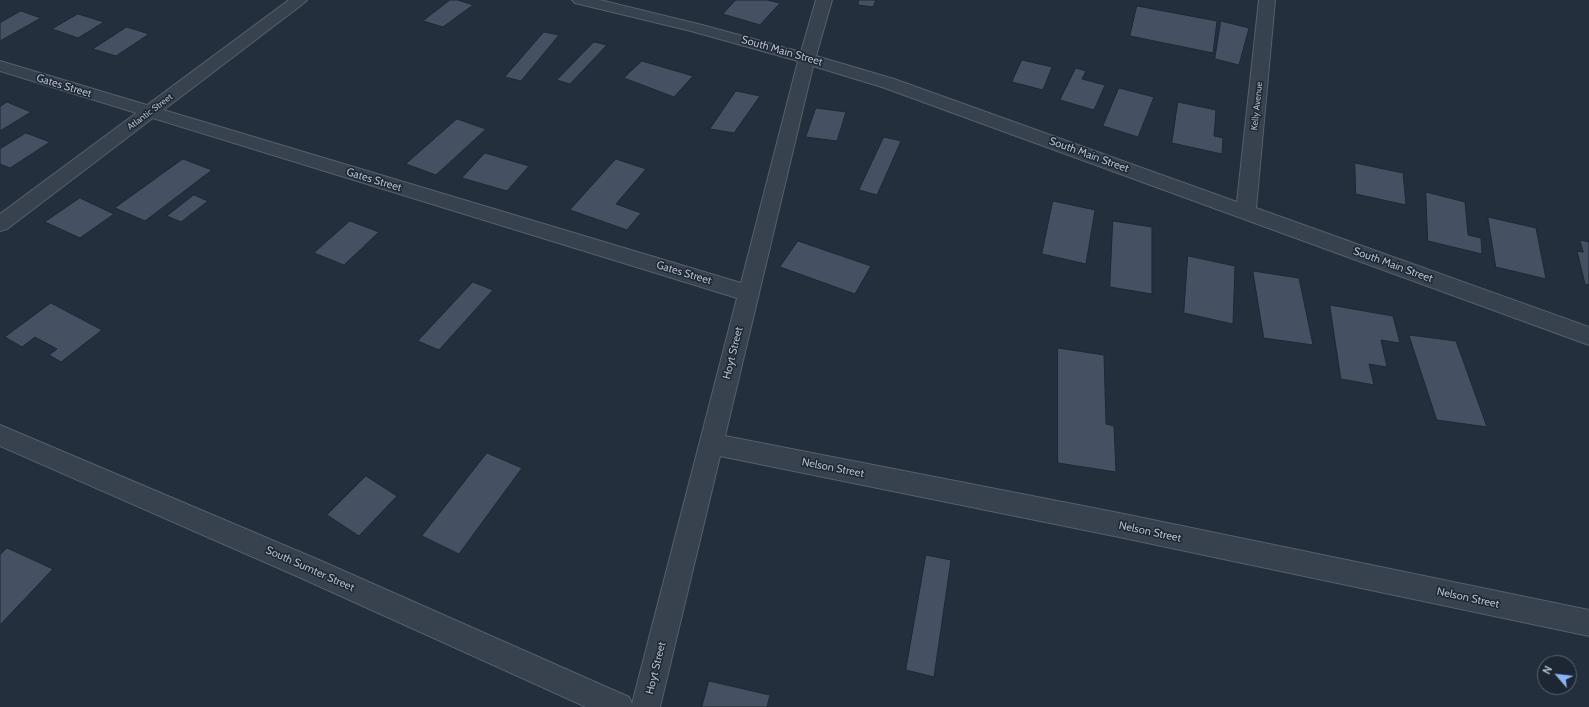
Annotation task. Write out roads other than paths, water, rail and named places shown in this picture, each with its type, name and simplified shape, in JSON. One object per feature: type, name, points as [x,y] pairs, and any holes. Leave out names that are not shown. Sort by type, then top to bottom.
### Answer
[{"type":"street","name":"Atlantic Street","points":[[0,224],[299,0]]},
{"type":"street","name":"South Main Street","points":[[580,0],[698,28],[807,58],[888,83],[1589,336]]},
{"type":"street","name":"Hoyt Street","points":[[646,707],[807,58],[824,0]]},
{"type":"street","name":"Kelly Avenue","points":[[1246,212],[1268,0]]},
{"type":"street","name":"Gates Street","points":[[0,66],[748,293]]},
{"type":"street","name":"South Sumter Street","points":[[0,435],[310,569],[619,707]]},
{"type":"street","name":"Nelson Street","points":[[711,444],[1119,525],[1589,623]]}]
